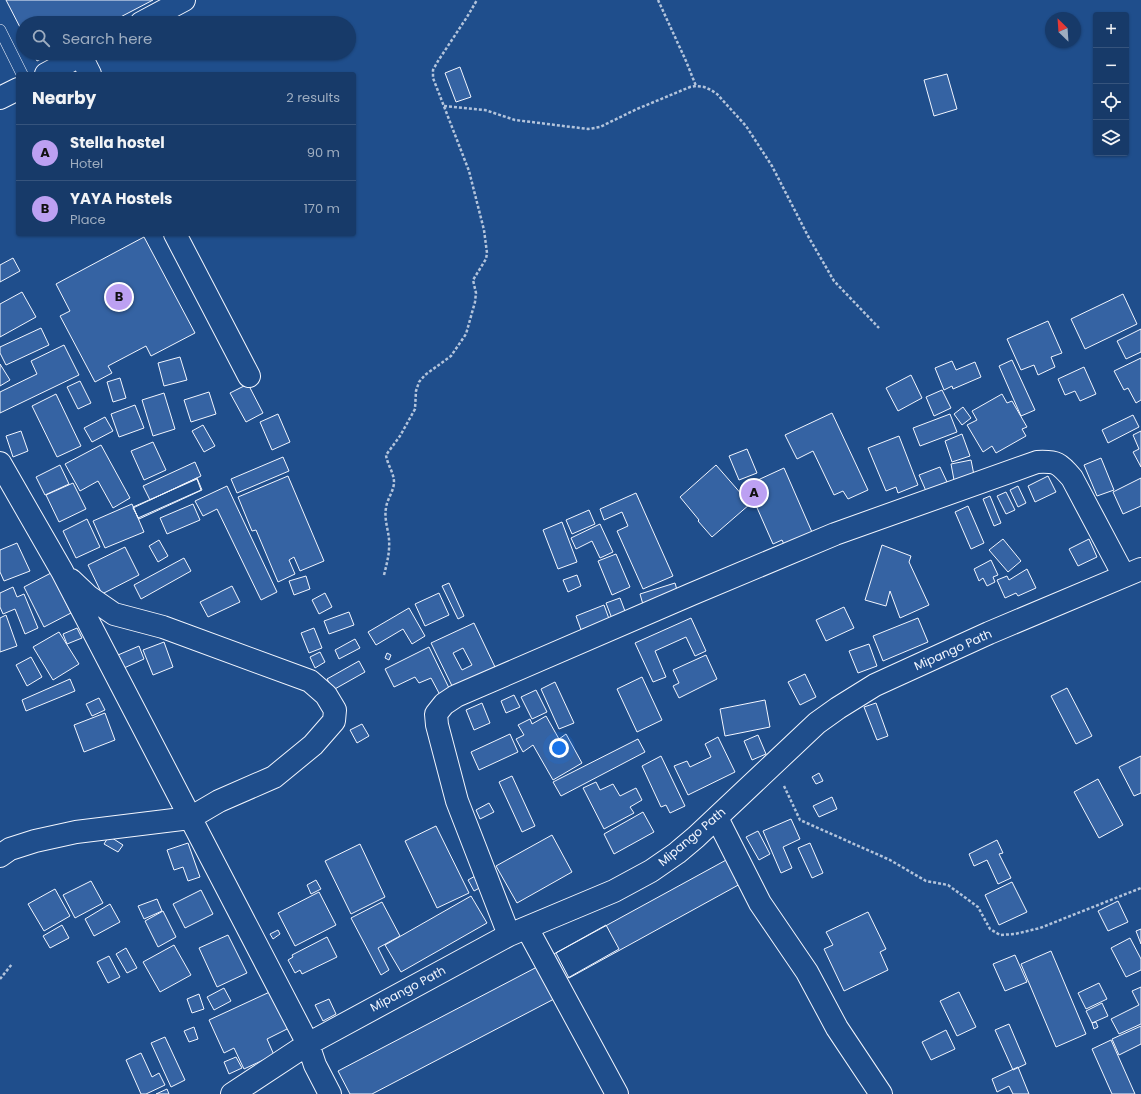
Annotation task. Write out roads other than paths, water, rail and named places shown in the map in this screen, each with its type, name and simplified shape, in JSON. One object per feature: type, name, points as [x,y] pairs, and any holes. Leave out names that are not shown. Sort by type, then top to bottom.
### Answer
[{"type":"street","points":[[154,16],[184,0]]},
{"type":"street","points":[[52,72],[85,61]]},
{"type":"street","points":[[0,98],[16,90]]},
{"type":"street","points":[[176,236],[248,376]]},
{"type":"street","points":[[617,1094],[518,931],[457,801],[437,725],[436,714],[444,704],[456,696],[835,534],[1037,462],[1052,461],[1062,466],[1072,478],[1133,573]]},
{"type":"street","points":[[0,463],[62,570],[308,1044],[315,1065],[330,1094]]},
{"type":"street","points":[[0,856],[10,849],[35,841],[76,832],[190,818],[219,802],[274,777],[313,745],[334,721],[335,710],[326,695],[310,681],[163,627],[114,614],[88,596],[62,570]]},
{"type":"street","name":"Mipango Path","points":[[232,1094],[308,1044],[518,931],[614,891],[651,871],[677,853],[717,818],[817,723],[875,685],[989,633],[1133,573]]},
{"type":"street","points":[[717,818],[760,903],[807,972],[837,1028],[881,1094]]},
{"type":"lane","points":[[0,30],[21,72]]},
{"type":"place","name":"YAYA Hostels","points":[[119,297]]},
{"type":"place","name":"Stella hostel","points":[[754,493]]}]
